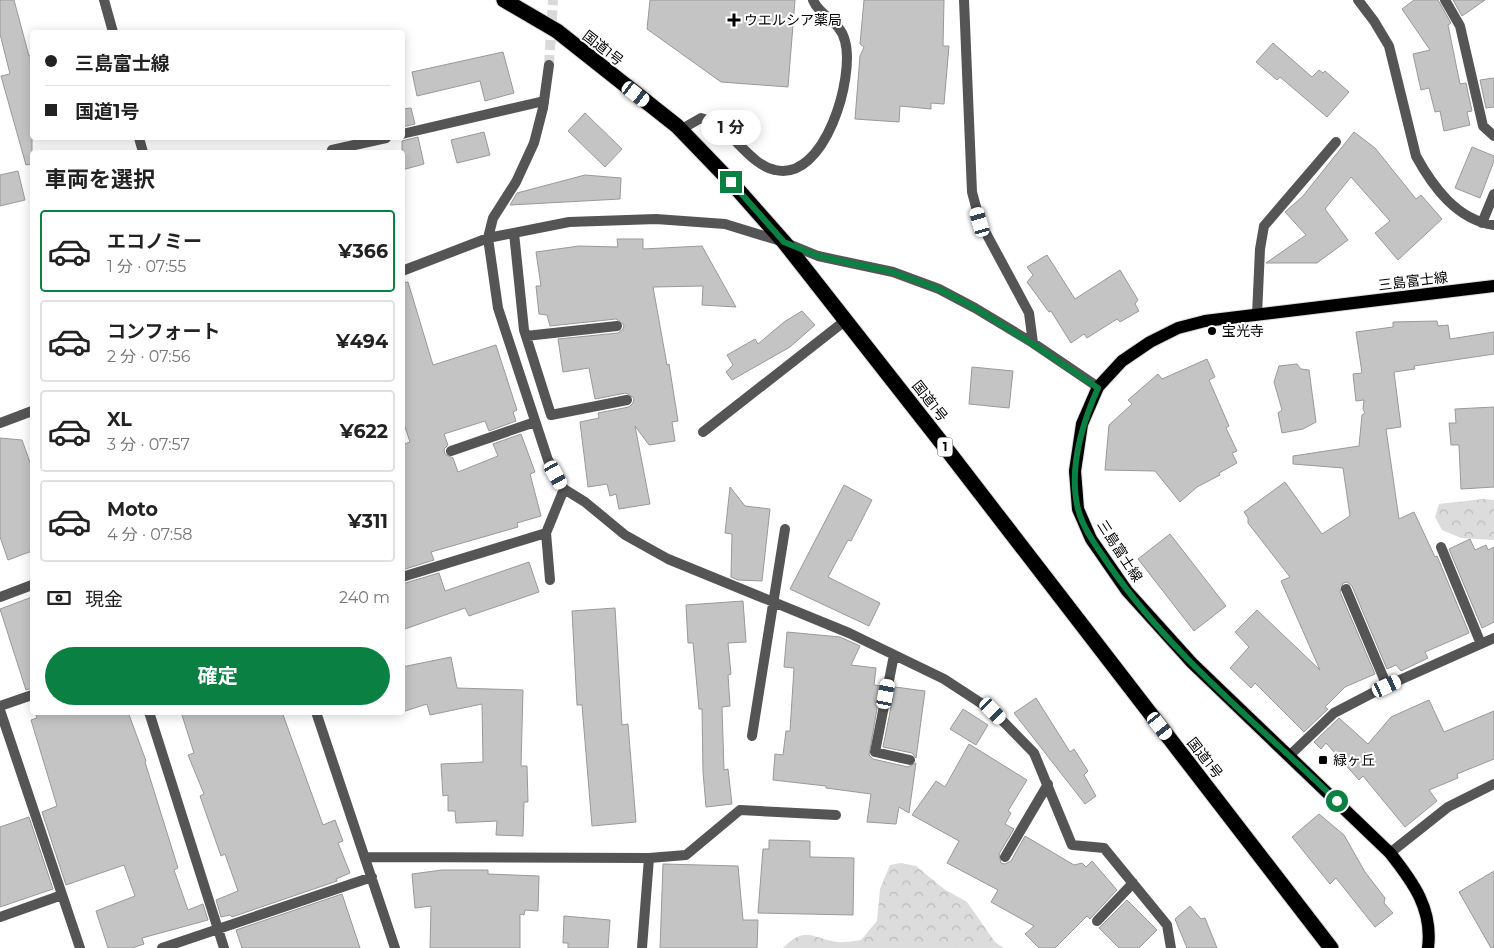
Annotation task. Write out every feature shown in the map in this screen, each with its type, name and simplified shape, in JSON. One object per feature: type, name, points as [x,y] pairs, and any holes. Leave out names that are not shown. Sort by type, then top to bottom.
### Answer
[{"type":"highway","name":"国道1号","points":[[504,0],[557,31],[680,130],[731,182],[784,242],[1331,948]]},
{"type":"main road","name":"三島富士線","points":[[1428,948],[1428,920],[1422,900],[1413,882],[1390,853],[1192,663],[1127,591],[1091,539],[1078,509],[1075,471],[1082,424],[1098,388],[1122,361],[1150,342],[1178,328],[1205,321],[1494,286]]},
{"type":"street","points":[[104,0],[112,30]]},
{"type":"street","points":[[680,130],[701,118],[710,121],[725,131],[765,166],[776,170],[790,170],[806,162],[822,142],[840,108],[847,79],[845,41],[838,24],[813,0]]},
{"type":"street","points":[[964,0],[972,192],[980,222],[1029,313],[1033,344]]},
{"type":"street","points":[[1358,0],[1374,21],[1389,46],[1416,156],[1441,193],[1458,210],[1482,223],[1494,225]]},
{"type":"street","points":[[1445,0],[1460,26],[1483,126],[1494,136]]},
{"type":"street","points":[[549,65],[544,101],[534,143],[516,182],[493,218],[488,238],[498,308],[548,460],[564,489],[585,502],[626,535],[668,560],[849,633],[944,679],[993,711],[1034,753],[1072,845],[1104,848],[1167,925],[1168,946]]},
{"type":"street","points":[[405,133],[544,101]]},
{"type":"street","points":[[332,150],[377,140]]},
{"type":"street","points":[[1257,315],[1260,249],[1264,226],[1336,142]]},
{"type":"street","points":[[1482,223],[1494,194]]},
{"type":"street","points":[[405,270],[488,238],[569,222],[656,220],[725,224],[784,242],[818,256],[893,272],[939,289],[975,308],[1033,344],[1098,388]]},
{"type":"street","points":[[514,233],[526,336],[551,415],[627,400]]},
{"type":"street","points":[[702,432],[846,320]]},
{"type":"street","points":[[526,336],[617,326]]},
{"type":"street","points":[[0,423],[30,412]]},
{"type":"street","points":[[451,451],[536,422]]},
{"type":"street","points":[[550,580],[546,533],[564,489]]},
{"type":"street","points":[[752,736],[785,529]]},
{"type":"street","points":[[405,576],[546,533]]},
{"type":"street","points":[[1441,547],[1481,644]]},
{"type":"street","points":[[0,597],[30,586]]},
{"type":"street","points":[[1346,589],[1387,686]]},
{"type":"street","points":[[1290,755],[1334,713],[1387,686],[1494,638]]},
{"type":"street","points":[[894,654],[875,752],[910,760]]},
{"type":"street","points":[[0,706],[30,696]]},
{"type":"street","points":[[0,710],[80,948]]},
{"type":"street","points":[[150,715],[224,948]]},
{"type":"street","points":[[317,715],[367,857],[395,948]]},
{"type":"street","points":[[1005,857],[1048,784]]},
{"type":"street","points":[[1390,853],[1448,807],[1494,784]]},
{"type":"street","points":[[367,857],[649,858],[686,855],[740,810],[836,815]]},
{"type":"street","points":[[642,948],[649,858]]},
{"type":"street","points":[[162,948],[372,877]]},
{"type":"street","points":[[1097,921],[1133,883]]},
{"type":"street","points":[[0,917],[62,895]]},
{"type":"green space","points":[[1483,499],[1494,500],[1494,540],[1461,538],[1442,530],[1435,517],[1439,504]]},
{"type":"green space","points":[[901,863],[916,866],[944,889],[967,902],[995,942],[1004,948],[783,948],[797,937],[803,935],[840,942],[861,940],[877,921],[880,889],[890,865]]},
{"type":"building","points":[[0,0],[14,0],[30,56],[30,140],[32,140],[32,150],[30,150],[30,164],[26,165],[1,76],[10,74],[0,34]]},
{"type":"building","points":[[650,0],[795,0],[788,87],[721,82],[647,29]]},
{"type":"building","points":[[864,0],[944,0],[943,46],[949,46],[944,104],[931,103],[931,109],[900,106],[899,122],[855,119],[860,56],[864,47],[860,44]]},
{"type":"building","points":[[1414,0],[1438,0],[1451,23],[1448,25],[1460,84],[1466,83],[1472,111],[1467,112],[1470,125],[1444,131],[1440,111],[1435,112],[1429,88],[1421,90],[1413,54],[1430,50],[1402,9]]},
{"type":"building","points":[[1453,0],[1485,0],[1462,16]]},
{"type":"building","points":[[1273,43],[1312,77],[1319,70],[1323,73],[1325,71],[1349,92],[1327,117],[1280,77],[1277,80],[1256,62]]},
{"type":"building","points":[[503,52],[514,93],[485,101],[480,81],[417,96],[412,72]]},
{"type":"building","points":[[1494,78],[1494,107],[1486,108],[1480,80]]},
{"type":"building","points":[[411,108],[415,124],[405,126],[405,109]]},
{"type":"building","points":[[585,113],[622,149],[605,167],[568,131]]},
{"type":"building","points":[[484,132],[490,155],[457,163],[451,140]]},
{"type":"building","points":[[1354,132],[1375,148],[1416,199],[1421,195],[1442,219],[1398,260],[1375,233],[1390,221],[1351,177],[1325,209],[1348,240],[1317,263],[1266,263],[1306,235],[1285,212],[1303,196]]},
{"type":"building","points":[[418,137],[424,164],[405,169],[405,150],[402,150],[402,141]]},
{"type":"building","points":[[1472,147],[1494,156],[1494,161],[1480,198],[1455,188]]},
{"type":"building","points":[[18,171],[25,200],[0,206],[0,175]]},
{"type":"building","points":[[585,175],[621,178],[620,199],[510,205],[517,193]]},
{"type":"building","points":[[617,239],[643,239],[643,249],[702,246],[736,307],[702,305],[703,286],[653,287],[667,365],[669,364],[678,421],[672,422],[675,441],[649,445],[635,426],[650,504],[619,509],[616,494],[610,496],[607,484],[588,487],[580,422],[599,418],[598,413],[629,407],[633,403],[634,398],[626,393],[595,399],[589,368],[563,372],[558,339],[618,333],[623,329],[624,325],[616,319],[550,326],[547,315],[539,314],[536,286],[541,286],[536,252],[579,246],[618,247]]},
{"type":"building","points":[[1047,255],[1075,299],[1120,270],[1138,300],[1135,304],[1139,311],[1120,322],[1117,319],[1087,338],[1084,334],[1071,343],[1051,311],[1049,312],[1027,282],[1033,275],[1027,267]]},
{"type":"building","points":[[405,282],[408,282],[433,365],[496,345],[517,410],[513,412],[516,421],[489,431],[485,421],[444,434],[448,445],[444,449],[445,454],[453,458],[458,472],[498,456],[493,444],[521,434],[535,472],[530,474],[541,516],[517,523],[518,527],[431,552],[434,560],[405,569],[405,444],[410,442],[405,427]]},
{"type":"building","points":[[802,311],[815,325],[790,347],[732,380],[726,372],[733,365],[727,355],[755,339],[758,344],[784,322]]},
{"type":"building","points":[[1437,321],[1438,326],[1448,325],[1450,339],[1494,332],[1494,354],[1414,366],[1415,369],[1394,372],[1401,427],[1386,429],[1399,519],[1414,512],[1435,557],[1437,556],[1469,633],[1425,652],[1428,658],[1401,671],[1396,665],[1387,669],[1352,586],[1347,582],[1343,583],[1340,592],[1375,674],[1345,687],[1325,707],[1328,709],[1304,732],[1255,683],[1251,688],[1230,668],[1249,647],[1235,632],[1257,610],[1320,670],[1281,581],[1290,577],[1248,523],[1248,518],[1244,512],[1285,482],[1322,534],[1350,516],[1343,468],[1293,464],[1293,456],[1359,446],[1362,415],[1365,413],[1363,409],[1364,400],[1356,401],[1353,374],[1362,373],[1356,332],[1393,327],[1393,322]]},
{"type":"building","points":[[1207,359],[1215,377],[1209,380],[1229,426],[1226,428],[1237,451],[1232,453],[1237,463],[1219,473],[1220,475],[1197,487],[1180,502],[1155,471],[1105,470],[1109,425],[1132,404],[1128,400],[1158,374],[1162,379]]},
{"type":"building","points":[[1297,364],[1301,369],[1309,370],[1316,422],[1303,429],[1282,433],[1278,413],[1282,410],[1274,382],[1279,366]]},
{"type":"building","points":[[972,367],[1013,371],[1009,408],[969,404]]},
{"type":"building","points":[[1494,407],[1494,487],[1461,489],[1459,445],[1451,445],[1449,423],[1456,423],[1455,409]]},
{"type":"building","points":[[0,438],[22,440],[30,462],[30,552],[8,560],[0,537]]},
{"type":"building","points":[[844,485],[872,500],[851,541],[848,540],[828,577],[880,603],[869,626],[790,589]]},
{"type":"building","points":[[730,487],[745,506],[770,509],[762,581],[738,580],[731,577],[732,534],[725,533]]},
{"type":"building","points":[[1170,534],[1226,606],[1194,631],[1138,559]]},
{"type":"building","points":[[1470,539],[1475,550],[1486,545],[1488,550],[1494,547],[1494,622],[1482,628],[1449,549]]},
{"type":"building","points":[[529,562],[539,592],[469,616],[465,608],[405,629],[405,583],[439,573],[445,591]]},
{"type":"building","points":[[30,598],[30,689],[26,690],[0,609]]},
{"type":"building","points":[[743,601],[746,642],[728,643],[731,674],[728,675],[730,706],[722,707],[724,770],[728,769],[732,804],[706,807],[703,772],[702,709],[699,709],[693,643],[688,643],[686,605]]},
{"type":"building","points":[[615,608],[622,725],[628,724],[636,822],[592,826],[582,705],[577,705],[572,611]]},
{"type":"building","points":[[787,632],[840,637],[860,646],[851,665],[876,668],[874,685],[881,686],[869,755],[873,759],[908,767],[916,763],[909,813],[899,807],[896,824],[867,822],[871,794],[826,788],[826,786],[773,780],[775,754],[783,755],[786,731],[790,731],[794,668],[784,667]]},
{"type":"building","points":[[451,657],[457,688],[523,690],[521,766],[527,766],[528,802],[524,802],[523,836],[496,835],[497,821],[456,823],[455,811],[448,811],[448,795],[443,796],[441,764],[483,762],[482,704],[430,715],[427,704],[405,711],[405,666]]},
{"type":"building","points":[[895,687],[925,691],[916,758],[912,753],[883,747]]},
{"type":"building","points":[[1036,698],[1070,752],[1074,749],[1088,771],[1084,775],[1096,796],[1085,804],[1014,713]]},
{"type":"building","points":[[1429,700],[1444,732],[1494,711],[1494,759],[1457,774],[1458,778],[1429,790],[1437,801],[1405,827],[1363,776],[1359,780],[1326,743],[1321,749],[1314,742],[1339,718],[1368,744],[1391,717]]},
{"type":"building","points":[[963,709],[988,725],[976,745],[950,729]]},
{"type":"building","points":[[36,715],[129,715],[146,761],[178,868],[174,870],[188,910],[203,904],[208,920],[142,938],[144,944],[132,948],[108,948],[96,911],[135,896],[124,865],[66,885],[42,812],[57,806],[31,720],[37,718]]},
{"type":"building","points":[[182,715],[283,715],[323,825],[335,820],[343,841],[338,843],[350,873],[336,879],[337,881],[232,917],[230,915],[221,917],[216,900],[238,891],[225,854],[221,856],[200,796],[204,794],[188,755],[194,753]]},
{"type":"building","points":[[969,744],[1027,780],[1008,811],[1011,813],[1005,824],[1014,829],[999,854],[1001,863],[1005,864],[1011,861],[1025,836],[1074,865],[1082,863],[1086,867],[1092,861],[1117,890],[1090,919],[1087,916],[1055,948],[1039,948],[1025,934],[1034,926],[991,902],[998,890],[947,863],[959,841],[912,815],[936,781],[945,787]]},
{"type":"building","points":[[1319,814],[1344,835],[1365,872],[1385,898],[1384,903],[1393,913],[1375,927],[1336,878],[1330,884],[1292,837]]},
{"type":"building","points":[[29,817],[53,889],[0,907],[0,827]]},
{"type":"building","points":[[769,840],[810,841],[810,857],[854,858],[853,915],[758,913],[763,849],[769,849]]},
{"type":"building","points":[[663,864],[738,866],[743,920],[758,920],[757,948],[660,948]]},
{"type":"building","points":[[442,870],[488,870],[488,874],[539,876],[538,911],[525,910],[524,915],[520,914],[520,948],[430,948],[431,906],[415,908],[412,874]]},
{"type":"building","points":[[1494,871],[1494,948],[1491,948],[1459,892]]},
{"type":"building","points":[[342,894],[360,948],[242,948],[236,930]]},
{"type":"building","points":[[1127,900],[1157,930],[1139,948],[1119,948],[1099,928]]},
{"type":"building","points":[[1190,906],[1201,919],[1205,918],[1217,948],[1187,948],[1175,919]]},
{"type":"building","points":[[564,916],[610,920],[608,948],[568,948],[568,943],[563,943]]},
{"type":"tunnel","points":[[549,65],[553,0]]},
{"type":"place","name":"ウエルシア薬局","points":[[734,20]]},
{"type":"place","name":"宝光寺","points":[[1212,331]]},
{"type":"place","name":"緑ヶ丘","points":[[1323,760]]},
{"type":"route","points":[[731,182],[784,242],[818,256],[893,272],[939,289],[975,308],[1033,344],[1098,388],[1082,424],[1075,471],[1078,509],[1091,539],[1127,591],[1192,663],[1337,801]]}]
